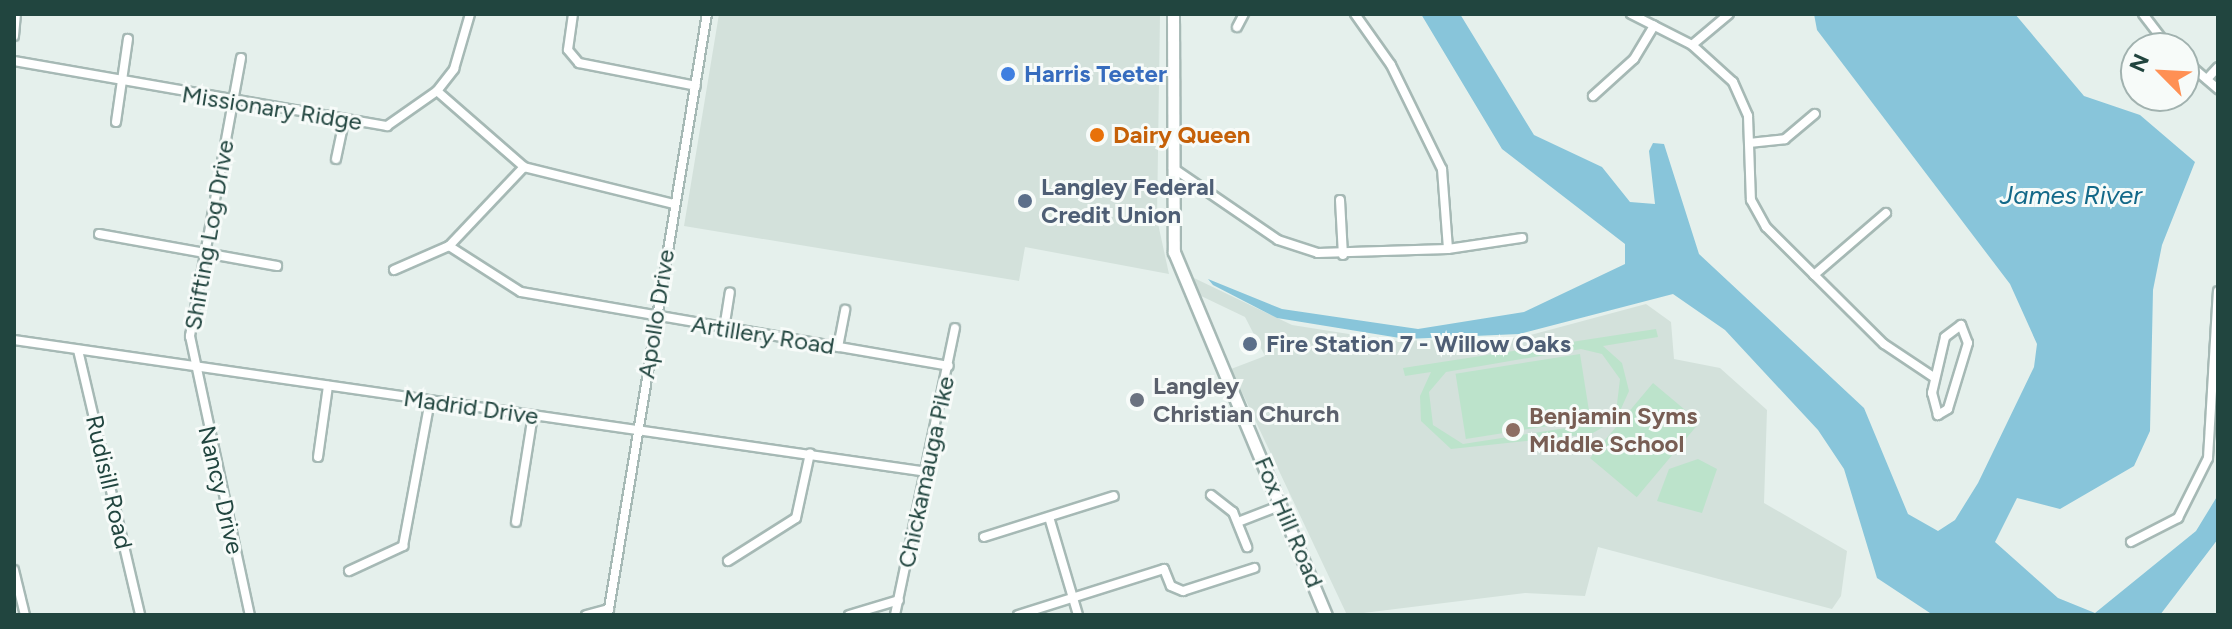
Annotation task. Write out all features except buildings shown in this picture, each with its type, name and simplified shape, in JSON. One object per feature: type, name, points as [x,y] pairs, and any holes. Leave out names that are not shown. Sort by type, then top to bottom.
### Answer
[{"type":"main road","name":"Fox Hill Road","points":[[1173,14],[1170,167],[1179,269],[1282,505],[1326,615]]},
{"type":"street","points":[[14,36],[16,14]]},
{"type":"street","name":"Missionary Ridge","points":[[14,61],[344,122],[387,126],[437,91],[464,47],[470,14]]},
{"type":"street","points":[[573,14],[568,50],[579,63],[696,86]]},
{"type":"street","name":"Apollo Drive","points":[[609,612],[673,204],[707,14]]},
{"type":"street","points":[[1237,27],[1244,14]]},
{"type":"street","points":[[1355,14],[1391,65],[1442,169],[1448,249]]},
{"type":"street","points":[[1631,14],[1692,45],[1743,97],[1749,143],[1748,185],[1757,214],[1884,344],[1935,378]]},
{"type":"street","points":[[1692,45],[1729,14]]},
{"type":"street","points":[[2143,14],[2157,32]]},
{"type":"street","points":[[1593,96],[1634,59],[1654,26]]},
{"type":"street","points":[[116,122],[128,39]]},
{"type":"street","name":"Shifting Log Drive","points":[[191,366],[204,253],[241,58]]},
{"type":"street","points":[[2207,79],[2218,67]]},
{"type":"street","points":[[2200,73],[2218,89]]},
{"type":"street","points":[[437,91],[524,167],[561,182],[673,204]]},
{"type":"street","points":[[1749,143],[1785,139],[1815,114]]},
{"type":"street","points":[[336,159],[344,122]]},
{"type":"street","points":[[394,270],[449,246],[524,167]]},
{"type":"street","points":[[1170,167],[1278,240],[1343,255],[1448,249],[1522,238]]},
{"type":"street","points":[[1340,200],[1343,255]]},
{"type":"street","points":[[1814,275],[1886,213]]},
{"type":"street","points":[[99,234],[277,266]]},
{"type":"street","name":"Artillery Road","points":[[449,246],[521,292],[655,318],[949,366]]},
{"type":"street","points":[[2131,542],[2178,518],[2208,458],[2218,291]]},
{"type":"street","points":[[724,329],[730,292]]},
{"type":"street","points":[[838,347],[845,310]]},
{"type":"street","points":[[1961,325],[1968,343],[1948,409],[1938,415],[1935,378],[1945,337],[1961,325]]},
{"type":"street","name":"Chickamauga Pike","points":[[895,615],[928,472],[955,328]]},
{"type":"street","name":"Madrid Drive","points":[[14,340],[928,472]]},
{"type":"street","name":"Rudisill Road","points":[[78,350],[140,615]]},
{"type":"street","name":"Nancy Drive","points":[[191,366],[250,615]]},
{"type":"street","points":[[318,457],[328,386]]},
{"type":"street","points":[[349,571],[403,546],[430,401]]},
{"type":"street","points":[[516,522],[533,415]]},
{"type":"street","points":[[728,561],[796,518],[810,453]]},
{"type":"street","points":[[1211,495],[1238,522],[1247,547]]},
{"type":"street","points":[[984,537],[1114,496]]},
{"type":"street","points":[[1238,522],[1282,505]]},
{"type":"street","points":[[1049,517],[1078,615]]},
{"type":"street","points":[[1018,615],[1164,569],[1171,586],[1183,591],[1254,568]]},
{"type":"street","points":[[14,570],[25,615]]},
{"type":"street","points":[[849,615],[899,600]]},
{"type":"street","points":[[586,615],[609,612]]},
{"type":"shaded area","points":[[719,14],[1160,14],[1157,219],[1169,274],[1025,247],[1019,281],[684,226]]},
{"type":"shaded area","name":"Benjamin Syms Middle School","points":[[1194,278],[1292,325],[1393,341],[1519,338],[1646,304],[1671,322],[1674,359],[1720,368],[1767,410],[1764,503],[1847,551],[1841,596],[1832,609],[1598,547],[1585,596],[1525,593],[1347,615],[1231,369],[1265,356],[1245,317],[1199,295]]},
{"type":"green space","points":[[1656,329],[1658,337],[1603,346],[1622,363],[1629,391],[1616,420],[1591,434],[1451,449],[1421,421],[1420,396],[1431,372],[1405,376],[1403,368]],"holes":[[[1581,349],[1602,354],[1620,379],[1617,404],[1598,423],[1463,444],[1433,425],[1429,392],[1446,372]]]},
{"type":"green space","points":[[1580,354],[1590,419],[1466,439],[1456,374]]},
{"type":"green space","points":[[1653,383],[1700,422],[1637,497],[1590,458]]},
{"type":"green space","points":[[1698,459],[1717,469],[1702,513],[1657,501],[1669,469]]},
{"type":"water","name":"James River","points":[[1421,14],[1460,14],[1534,135],[1602,167],[1630,202],[1655,204],[1649,151],[1653,143],[1664,144],[1699,254],[1864,408],[1908,514],[1938,531],[1955,520],[1978,483],[2034,367],[2037,344],[2010,284],[1817,30],[1814,14],[2015,14],[2084,96],[2120,108],[2120,112],[2140,115],[2195,162],[2162,245],[2153,290],[2150,431],[2134,466],[2060,509],[2017,498],[1995,542],[2058,598],[2095,613],[2196,531],[2218,495],[2218,539],[2160,615],[1933,615],[1877,578],[1844,469],[1818,430],[1725,330],[1673,294],[1519,334],[1406,339],[1277,318],[1213,285],[1208,279],[1282,309],[1418,329],[1524,312],[1625,264],[1625,244],[1502,149]]},
{"type":"place","name":"Harris Teeter","points":[[1008,74]]},
{"type":"place","name":"Dairy Queen","points":[[1097,135]]},
{"type":"place","name":"Langley Federal Credit Union","points":[[1025,201]]},
{"type":"place","name":"Fire Station 7 - Willow Oaks","points":[[1250,344]]},
{"type":"place","name":"Langley Christian Church","points":[[1137,400]]},
{"type":"place","name":"Benjamin Syms Middle School","points":[[1513,430]]}]
